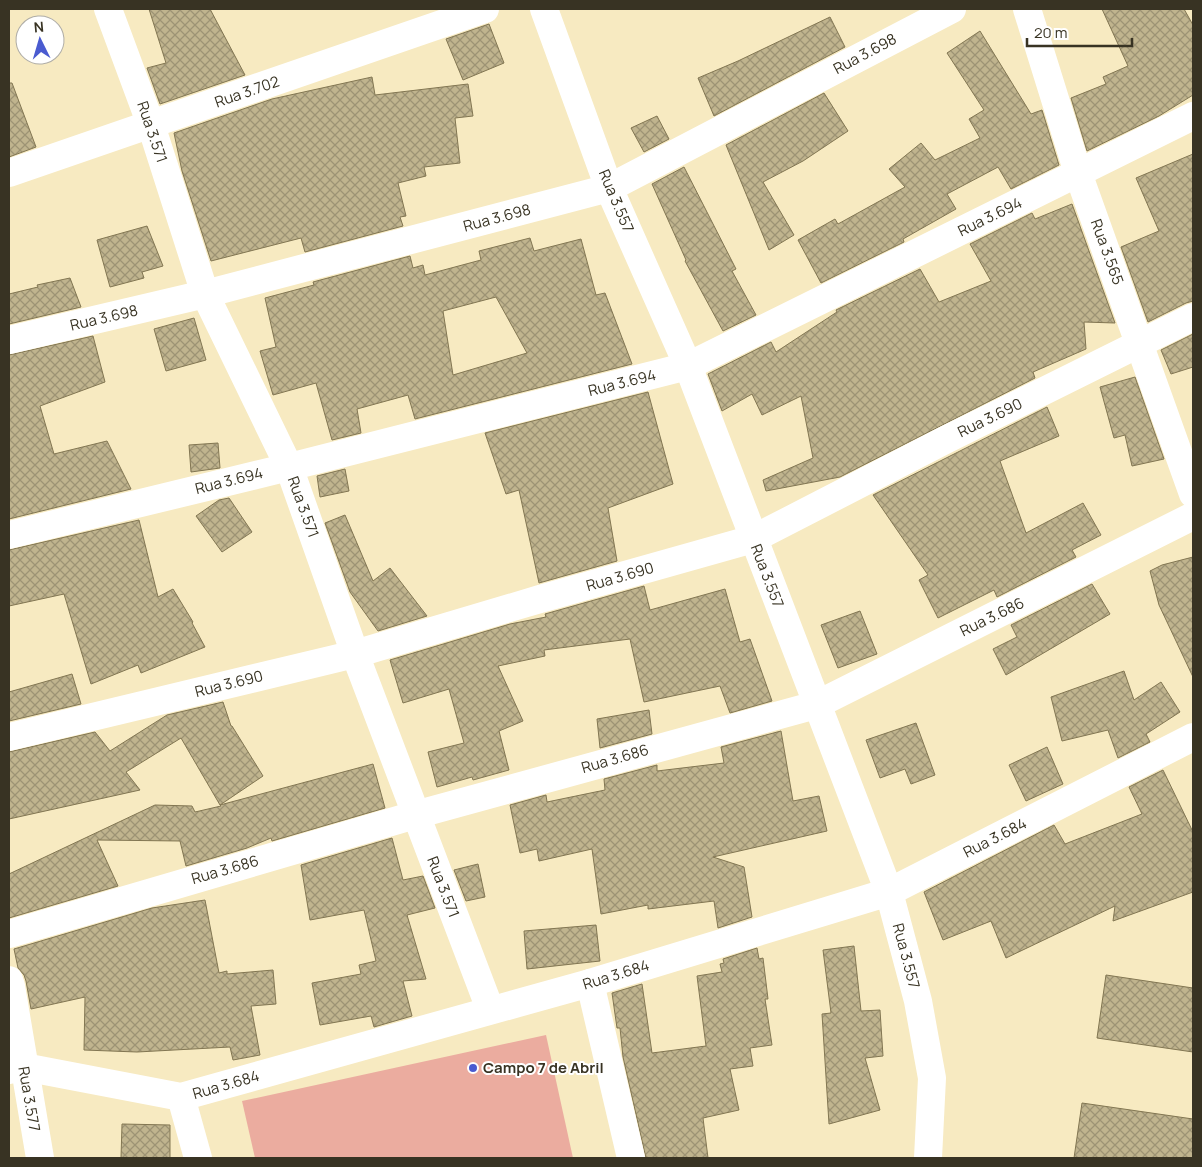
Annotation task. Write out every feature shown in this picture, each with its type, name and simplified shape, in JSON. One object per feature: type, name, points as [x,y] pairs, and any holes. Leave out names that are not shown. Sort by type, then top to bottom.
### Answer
[{"type":"street","name":"Rua 3.571","points":[[108,9],[151,125],[205,294],[288,467],[355,654],[490,1010]]},
{"type":"street","name":"Rua 3.702","points":[[9,173],[485,9]]},
{"type":"street","name":"Rua 3.557","points":[[544,9],[609,188],[688,366],[888,892],[918,1001],[932,1078],[928,1158]]},
{"type":"street","name":"Rua 3.698","points":[[9,340],[205,294],[609,188],[952,9]]},
{"type":"street","name":"Rua 3.565","points":[[1027,9],[1078,173],[1193,494]]},
{"type":"street","name":"Rua 3.694","points":[[9,535],[688,366],[1193,116]]},
{"type":"street","name":"Rua 3.690","points":[[9,737],[355,654],[753,539],[1193,316]]},
{"type":"street","name":"Rua 3.686","points":[[9,934],[415,815],[816,704],[1193,516]]},
{"type":"street","name":"Rua 3.684","points":[[16,1068],[181,1097],[590,983],[888,892],[1193,737]]},
{"type":"street","name":"Rua 3.577","points":[[9,980],[16,1068],[40,1158]]},
{"type":"street","points":[[590,983],[631,1158]]},
{"type":"street","points":[[181,1097],[198,1158]]},
{"type":"shaded area","name":"Campo 7 de Abril","points":[[546,1035],[573,1158],[255,1158],[242,1101]]},
{"type":"building","points":[[149,9],[210,9],[245,75],[160,104],[147,68],[166,63]]},
{"type":"building","points":[[1102,9],[1184,9],[1193,25],[1193,95],[1159,116],[1087,151],[1071,98],[1106,84],[1103,77],[1128,66]]},
{"type":"building","points":[[830,17],[845,47],[714,116],[698,78]]},
{"type":"building","points":[[489,24],[504,63],[463,80],[446,39]]},
{"type":"building","points":[[980,31],[1031,114],[1042,110],[1059,165],[1011,189],[998,167],[947,194],[956,209],[903,239],[904,242],[821,283],[798,240],[835,219],[838,224],[905,187],[889,169],[921,143],[935,160],[980,138],[969,119],[984,110],[947,53]]},
{"type":"building","points":[[372,77],[375,95],[468,84],[473,116],[455,118],[460,163],[424,167],[426,176],[398,183],[406,216],[400,217],[403,226],[305,252],[301,238],[211,261],[182,171],[174,133],[272,99]]},
{"type":"building","points":[[9,83],[12,83],[36,147],[9,157]]},
{"type":"building","points":[[824,93],[848,131],[803,161],[763,182],[794,235],[769,250],[726,145]]},
{"type":"building","points":[[657,116],[669,139],[644,152],[631,128]]},
{"type":"building","points":[[1193,154],[1193,301],[1148,322],[1121,247],[1159,231],[1136,178]]},
{"type":"building","points":[[684,167],[736,269],[732,271],[756,315],[723,331],[685,261],[652,184]]},
{"type":"building","points":[[1072,204],[1115,323],[1084,322],[1086,349],[1033,372],[1035,378],[840,477],[766,491],[763,480],[813,458],[801,396],[762,415],[752,394],[722,411],[708,374],[771,342],[776,352],[837,312],[836,310],[920,269],[939,302],[991,281],[970,244],[1032,213],[1035,219]]},
{"type":"building","points":[[147,226],[163,266],[142,272],[144,278],[110,287],[97,240]]},
{"type":"building","points":[[530,238],[534,251],[581,239],[596,295],[605,293],[632,364],[415,419],[408,395],[357,409],[361,433],[332,440],[316,383],[273,395],[260,351],[276,347],[265,298],[314,285],[313,282],[410,256],[413,268],[423,265],[425,275],[481,260],[479,251]],"holes":[[[496,297],[527,353],[453,375],[443,311]]]},
{"type":"building","points":[[70,278],[81,307],[9,324],[9,294],[38,287],[37,285]]},
{"type":"building","points":[[194,318],[206,360],[166,371],[154,329]]},
{"type":"building","points":[[1193,334],[1193,367],[1171,374],[1161,350]]},
{"type":"building","points":[[93,336],[105,382],[40,406],[54,454],[107,441],[131,489],[9,519],[9,355]]},
{"type":"building","points":[[1135,377],[1164,459],[1132,466],[1125,435],[1114,438],[1100,387]]},
{"type":"building","points":[[648,392],[673,484],[608,508],[617,561],[539,583],[519,490],[506,494],[485,433]]},
{"type":"building","points":[[1047,407],[1059,436],[1000,461],[1026,533],[1083,503],[1101,535],[1072,550],[1076,557],[997,597],[994,590],[938,618],[919,580],[928,575],[873,495]]},
{"type":"building","points":[[218,443],[220,468],[191,472],[189,445]]},
{"type":"building","points":[[345,469],[349,491],[320,497],[317,476]]},
{"type":"building","points":[[229,498],[252,532],[222,552],[196,516],[219,500]]},
{"type":"building","points":[[345,515],[373,581],[390,568],[427,616],[378,631],[350,592],[325,523]]},
{"type":"building","points":[[139,520],[158,597],[173,589],[193,622],[205,647],[141,673],[138,665],[91,684],[64,594],[9,606],[9,550]]},
{"type":"building","points":[[1193,557],[1193,677],[1159,605],[1150,571],[1162,565]]},
{"type":"building","points":[[1092,584],[1110,614],[1006,675],[993,649],[1017,637],[1011,625]]},
{"type":"building","points":[[644,586],[650,610],[725,589],[740,642],[750,639],[772,701],[730,713],[720,686],[644,702],[630,639],[544,650],[545,656],[498,666],[523,721],[499,731],[509,770],[473,780],[472,777],[437,787],[428,752],[464,743],[449,689],[403,703],[390,660],[510,624],[546,617],[545,614]]},
{"type":"building","points":[[860,611],[877,654],[838,668],[821,625]]},
{"type":"building","points":[[1124,671],[1134,700],[1161,682],[1180,712],[1146,734],[1150,742],[1118,758],[1108,730],[1062,741],[1051,697]]},
{"type":"building","points":[[72,674],[81,704],[9,721],[9,692]]},
{"type":"building","points":[[223,702],[231,726],[263,776],[220,805],[181,738],[126,772],[140,790],[9,819],[9,752],[95,732],[110,751],[167,715]]},
{"type":"building","points":[[649,710],[652,734],[600,748],[597,719]]},
{"type":"building","points":[[916,723],[935,775],[911,784],[905,769],[880,778],[866,740]]},
{"type":"building","points":[[781,731],[793,801],[819,796],[827,831],[713,857],[744,867],[752,917],[718,928],[714,901],[648,909],[648,905],[601,914],[592,849],[539,861],[537,849],[520,853],[510,805],[546,795],[547,802],[605,790],[604,779],[657,765],[657,771],[724,763],[721,747]]},
{"type":"building","points":[[1047,747],[1063,784],[1026,801],[1009,765]]},
{"type":"building","points":[[373,764],[385,808],[272,841],[271,838],[247,848],[186,866],[180,841],[97,840],[118,886],[9,918],[9,874],[155,805],[192,806],[195,812]]},
{"type":"building","points":[[1163,770],[1193,832],[1193,892],[1113,921],[1115,906],[1006,958],[991,921],[943,940],[924,892],[1054,825],[1065,844],[1142,814],[1129,787]]},
{"type":"building","points":[[392,838],[403,880],[423,876],[435,908],[407,915],[426,979],[403,981],[412,1016],[374,1027],[371,1016],[320,1025],[312,983],[361,974],[359,965],[376,961],[364,910],[310,920],[301,865]]},
{"type":"building","points":[[478,864],[485,897],[466,901],[454,870]]},
{"type":"building","points":[[205,900],[219,973],[227,971],[227,974],[273,970],[276,1004],[251,1006],[260,1055],[233,1060],[230,1047],[137,1052],[84,1050],[85,997],[31,1009],[26,981],[18,968],[14,949],[152,908]]},
{"type":"building","points":[[596,925],[600,961],[527,969],[524,931]]},
{"type":"building","points":[[854,946],[861,1011],[880,1010],[883,1056],[865,1058],[880,1110],[829,1124],[822,1014],[831,1013],[823,950]]},
{"type":"building","points":[[757,948],[759,959],[763,958],[768,999],[765,999],[772,1045],[750,1048],[753,1066],[730,1069],[739,1110],[703,1118],[708,1158],[646,1158],[623,1057],[620,1028],[617,1028],[612,993],[642,984],[652,1053],[706,1046],[697,976],[722,972],[720,964],[724,963],[723,959]]},
{"type":"building","points":[[1106,975],[1193,988],[1193,1052],[1097,1038]]},
{"type":"building","points":[[1082,1103],[1193,1119],[1193,1158],[1074,1158]]},
{"type":"building","points":[[122,1124],[170,1125],[170,1158],[121,1158]]},
{"type":"place","name":"Campo 7 de Abril","points":[[473,1068]]}]
